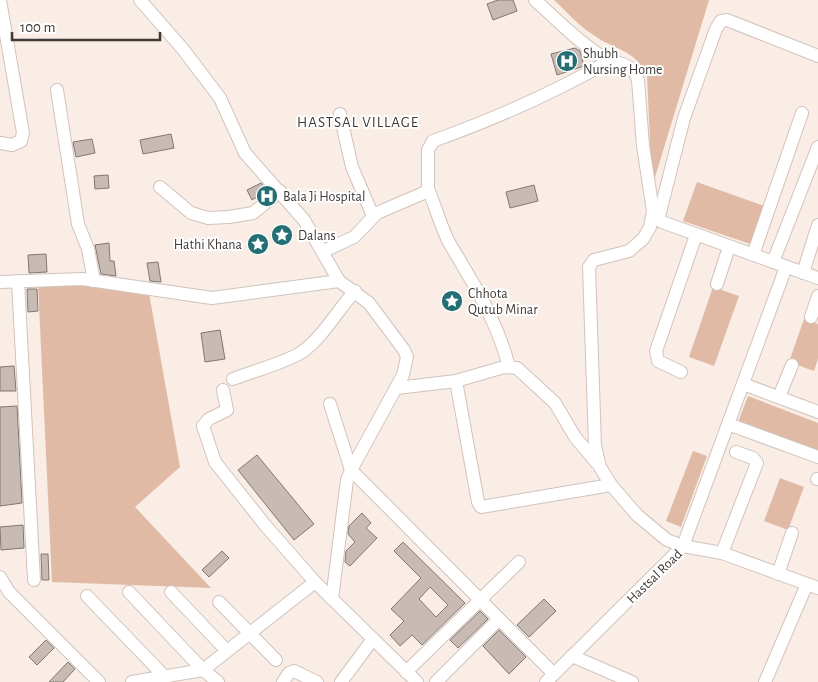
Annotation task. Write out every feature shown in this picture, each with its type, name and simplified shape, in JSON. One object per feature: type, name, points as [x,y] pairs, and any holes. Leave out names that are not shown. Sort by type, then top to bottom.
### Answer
[{"type":"street","points":[[0,0],[23,133],[21,141],[16,144],[0,143]]},
{"type":"street","points":[[140,0],[182,48],[220,98],[248,158],[280,191],[304,220],[324,251],[339,281],[376,310],[404,350],[406,366],[397,388],[347,480],[332,599]]},
{"type":"street","points":[[535,0],[592,49],[611,60],[630,67],[638,80],[643,146],[655,215]]},
{"type":"street","points":[[600,467],[595,446],[589,267],[594,260],[624,253],[638,244],[650,227],[684,118],[716,29],[721,21],[726,20],[818,56]]},
{"type":"street","points":[[510,367],[500,334],[450,243],[428,189],[428,150],[433,141],[492,119],[574,81],[611,60]]},
{"type":"street","points":[[57,90],[78,224],[88,249],[94,282]]},
{"type":"street","points":[[753,255],[802,113]]},
{"type":"street","points":[[340,114],[352,167],[373,216]]},
{"type":"street","points":[[773,262],[818,147]]},
{"type":"street","points":[[160,187],[190,214],[208,218],[229,217],[253,212],[280,191]]},
{"type":"street","points":[[324,251],[354,237],[373,216],[424,194],[428,189]]},
{"type":"street","points":[[655,215],[696,235],[818,278]]},
{"type":"street","points":[[803,273],[818,225]]},
{"type":"street","points":[[681,372],[658,361],[656,351],[696,235]]},
{"type":"street","points":[[717,284],[729,247]]},
{"type":"street","points":[[397,388],[456,381],[510,367],[523,373],[555,403],[576,437],[637,515],[667,540],[683,546],[786,267]]},
{"type":"street","points":[[0,282],[68,279],[212,298],[339,281]]},
{"type":"street","points":[[18,281],[34,580]]},
{"type":"street","points":[[233,379],[300,353],[317,339],[336,312],[355,292]]},
{"type":"street","points":[[811,317],[818,296]]},
{"type":"street","points":[[779,398],[792,365]]},
{"type":"street","points":[[456,381],[478,502],[481,507],[611,484]]},
{"type":"street","points":[[743,384],[818,412]]},
{"type":"street","points":[[222,390],[227,410],[208,419],[203,426],[212,456],[265,524],[315,582],[417,682]]},
{"type":"street","points":[[330,404],[351,470],[499,619],[550,678]]},
{"type":"street","points":[[728,424],[818,457]]},
{"type":"street","points":[[722,553],[757,463],[753,458],[736,452]]},
{"type":"street","points":[[778,574],[792,532]]},
{"type":"street","name":"Hastsal Road","points":[[550,678],[683,546],[722,553],[778,574],[814,583]]},
{"type":"street","points":[[406,672],[519,562]]},
{"type":"street","points":[[0,577],[9,592],[100,682]]},
{"type":"street","points":[[132,682],[166,678],[203,670],[315,582]]},
{"type":"street","points":[[765,682],[814,583]]},
{"type":"street","points":[[129,592],[203,670],[218,682]]},
{"type":"street","points":[[171,592],[227,651]]},
{"type":"street","points":[[87,596],[166,678]]},
{"type":"street","points":[[219,602],[276,660]]},
{"type":"street","points":[[436,682],[499,619]]},
{"type":"street","points":[[341,682],[373,639]]},
{"type":"street","points":[[572,656],[632,682]]},
{"type":"street","points":[[283,682],[294,671],[317,682]]},
{"type":"shaded area","points":[[554,0],[709,0],[652,187],[647,75],[636,59],[587,30]]},
{"type":"shaded area","points":[[697,182],[767,207],[753,245],[683,221]]},
{"type":"shaded area","points":[[75,280],[149,293],[180,467],[135,507],[211,588],[52,582],[38,284]]},
{"type":"shaded area","points":[[713,287],[739,296],[714,366],[689,357]]},
{"type":"shaded area","points":[[804,319],[818,324],[818,359],[814,371],[789,362]]},
{"type":"shaded area","points":[[748,396],[818,423],[818,460],[735,430]]},
{"type":"shaded area","points":[[693,451],[707,456],[681,527],[666,521]]},
{"type":"shaded area","points":[[780,478],[804,487],[788,530],[764,521]]},
{"type":"building","points":[[498,0],[513,0],[517,11],[493,20],[487,4]]},
{"type":"building","points":[[575,48],[580,51],[584,66],[557,75],[551,54]]},
{"type":"building","points":[[171,134],[174,148],[143,154],[140,140]]},
{"type":"building","points":[[92,139],[95,153],[76,157],[73,142]]},
{"type":"building","points":[[108,175],[109,188],[95,189],[94,176]]},
{"type":"building","points":[[261,183],[267,191],[252,200],[247,190]]},
{"type":"building","points":[[534,185],[538,201],[510,208],[506,192]]},
{"type":"building","points":[[109,243],[110,261],[114,261],[116,276],[101,274],[95,245]]},
{"type":"building","points":[[46,254],[47,272],[29,273],[28,255]]},
{"type":"building","points":[[158,262],[161,282],[150,281],[147,263]]},
{"type":"building","points":[[27,289],[37,289],[38,311],[28,312]]},
{"type":"building","points":[[220,330],[225,359],[205,362],[201,333]]},
{"type":"building","points":[[14,366],[16,391],[0,391],[0,367]]},
{"type":"building","points":[[17,406],[22,503],[0,506],[0,407]]},
{"type":"building","points":[[257,455],[314,524],[294,540],[238,470]]},
{"type":"building","points":[[362,513],[371,523],[366,528],[377,538],[350,566],[345,562],[346,551],[355,542],[348,534],[349,526]]},
{"type":"building","points":[[23,525],[24,548],[1,550],[0,527]]},
{"type":"building","points":[[403,542],[465,603],[422,645],[412,635],[400,646],[390,635],[404,621],[391,609],[421,578],[394,551]],"holes":[[[430,587],[448,605],[436,617],[419,599]]]},
{"type":"building","points":[[222,551],[229,558],[209,577],[202,570]]},
{"type":"building","points":[[41,554],[48,554],[49,580],[42,580]]},
{"type":"building","points":[[544,599],[556,611],[529,637],[517,625]]},
{"type":"building","points":[[480,611],[488,619],[458,648],[450,640]]},
{"type":"building","points":[[499,630],[526,657],[509,674],[483,646]]},
{"type":"building","points":[[46,640],[54,648],[37,665],[29,657]]},
{"type":"building","points":[[68,662],[75,669],[63,682],[49,682]]},
{"type":"place","name":"Shubh Nursing Home","points":[[567,61]]},
{"type":"place","name":"Bala Ji Hospital","points":[[267,196]]},
{"type":"place","name":"Dalans","points":[[282,235]]},
{"type":"place","name":"Hathi Khana","points":[[258,244]]},
{"type":"place","name":"Chhota Qutub Minar","points":[[452,301]]},
{"type":"district","name":"HASTSAL VILLAGE","points":[[358,122]]}]
